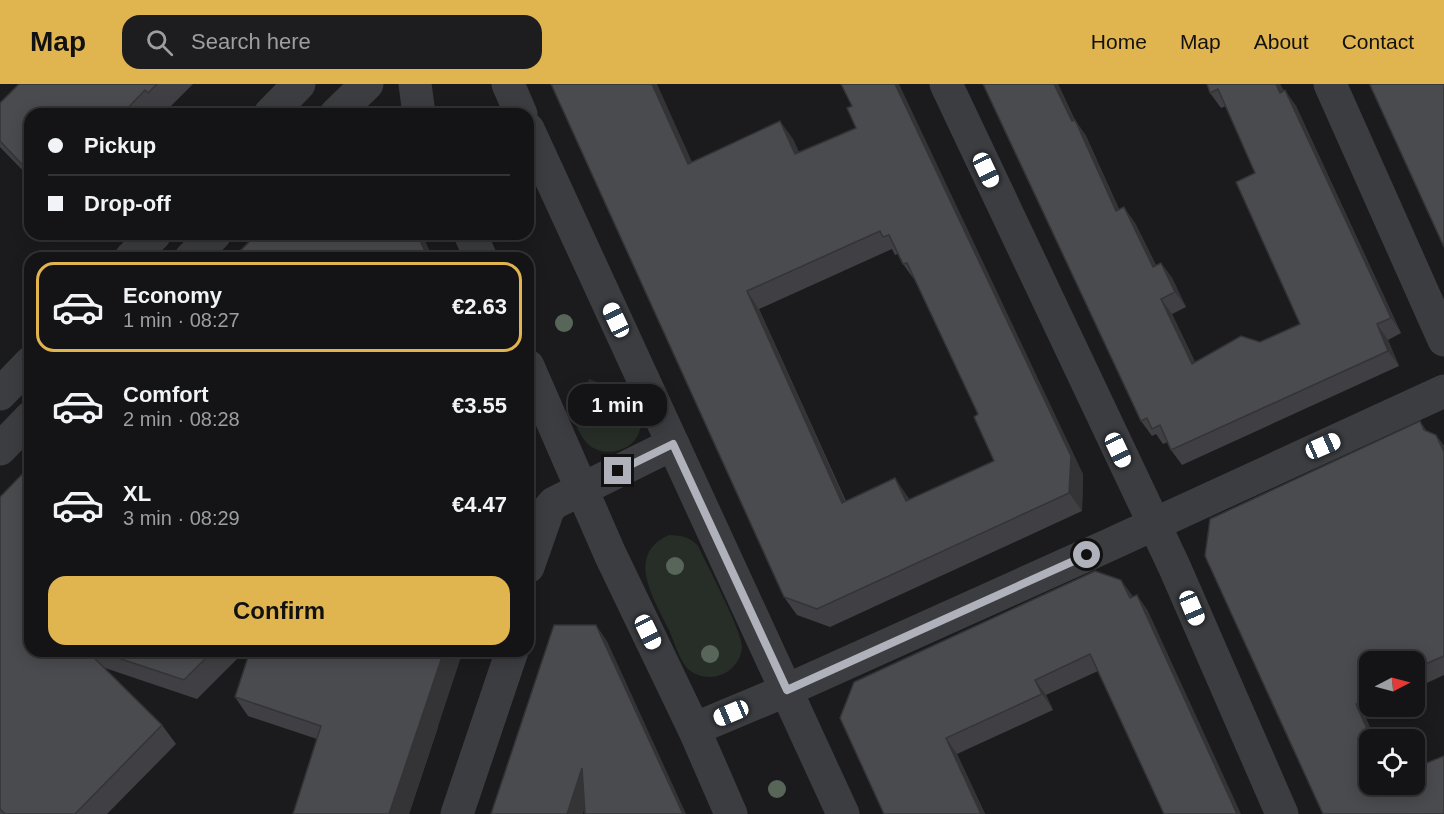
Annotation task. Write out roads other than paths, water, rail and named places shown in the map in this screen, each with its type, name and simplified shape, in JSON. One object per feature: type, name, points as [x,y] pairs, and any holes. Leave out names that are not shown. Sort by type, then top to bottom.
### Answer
[{"type":"street","points":[[276,108],[299,84]]},
{"type":"street","points":[[342,108],[367,84]]},
{"type":"street","points":[[415,84],[418,108]]},
{"type":"street","points":[[508,84],[518,108]]},
{"type":"street","points":[[946,84],[1178,577],[1282,814]]},
{"type":"street","points":[[1330,84],[1444,340]]},
{"type":"street","points":[[534,142],[843,814]]},
{"type":"street","points":[[137,252],[148,240]]},
{"type":"street","points":[[197,252],[209,240]]},
{"type":"street","points":[[0,394],[24,369]]},
{"type":"street","points":[[534,380],[581,489],[694,729],[731,814]]},
{"type":"street","points":[[694,729],[787,690],[1444,391]]},
{"type":"street","points":[[0,449],[24,424]]},
{"type":"street","points":[[534,550],[548,510],[554,502],[673,444]]},
{"type":"street","points":[[457,814],[510,657]]}]
